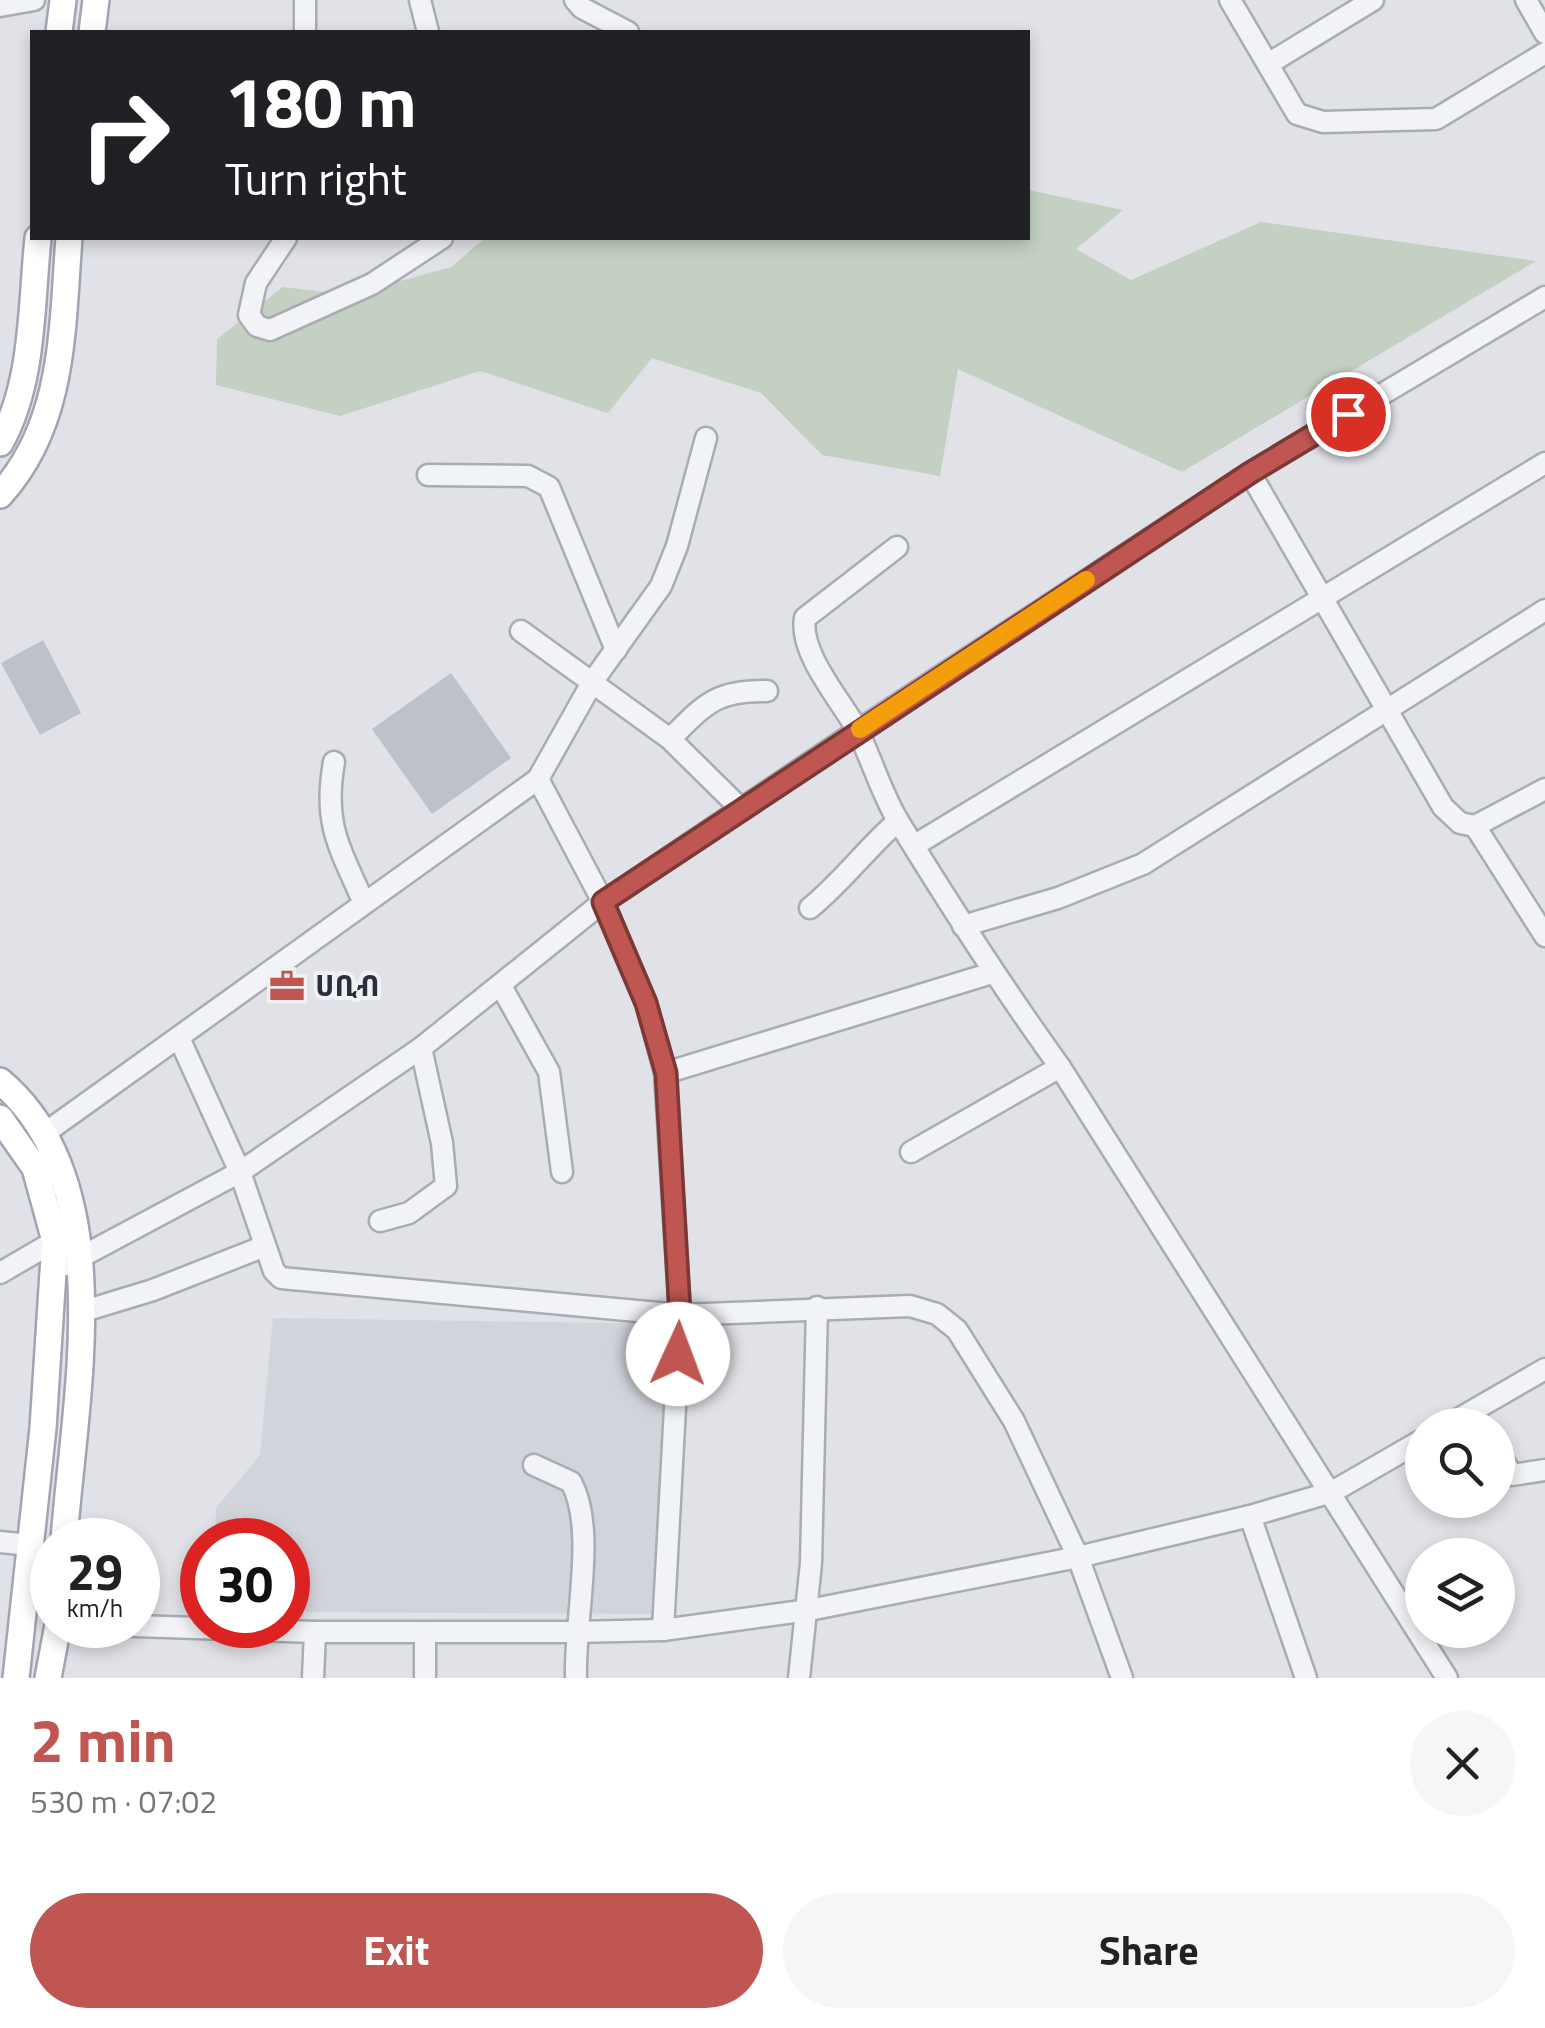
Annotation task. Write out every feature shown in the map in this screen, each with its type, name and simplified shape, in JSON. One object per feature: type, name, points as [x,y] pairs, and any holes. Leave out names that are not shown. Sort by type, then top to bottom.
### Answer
[{"type":"main road","points":[[60,30],[63,0]]},
{"type":"main road","points":[[92,30],[96,0]]},
{"type":"main road","points":[[0,443],[17,406],[24,375],[38,240]]},
{"type":"main road","points":[[0,496],[24,464],[50,411],[59,371],[70,240]]},
{"type":"main road","points":[[0,1081],[45,1132],[75,1209],[80,1312],[66,1518]]},
{"type":"main road","points":[[0,1118],[35,1168],[46,1196],[55,1241],[32,1518]]},
{"type":"main road","points":[[16,1678],[30,1545]]},
{"type":"main road","points":[[48,1678],[54,1648]]},
{"type":"street","points":[[0,6],[34,0]]},
{"type":"street","points":[[305,0],[305,30]]},
{"type":"street","points":[[420,0],[428,30]]},
{"type":"street","points":[[576,0],[582,8],[624,30]]},
{"type":"street","points":[[1230,0],[1297,114],[1308,119],[1416,122],[1454,110],[1545,53]]},
{"type":"street","points":[[1268,64],[1373,0]]},
{"type":"street","points":[[1526,0],[1545,34]]},
{"type":"street","points":[[285,240],[256,283],[250,314],[257,326],[270,330],[372,284],[439,240]]},
{"type":"street","points":[[55,1270],[240,1172],[421,1048],[603,902],[857,731],[1250,473],[1545,297]]},
{"type":"street","points":[[45,1132],[538,779],[593,682],[661,586],[678,546],[706,438]]},
{"type":"street","points":[[915,845],[1545,462]]},
{"type":"street","points":[[1250,473],[1443,807],[1460,823],[1475,826],[1545,789]]},
{"type":"street","points":[[428,475],[528,476],[549,487],[616,650]]},
{"type":"street","points":[[897,547],[805,618],[802,632],[857,731],[898,822],[992,973],[1060,1067],[1447,1678]]},
{"type":"street","points":[[963,926],[1058,898],[1142,864],[1545,610]]},
{"type":"street","points":[[521,631],[670,739],[742,810]]},
{"type":"street","points":[[670,739],[706,703],[732,690],[767,691]]},
{"type":"street","points":[[334,762],[327,801],[332,828],[363,901]]},
{"type":"street","points":[[538,779],[603,902],[646,1003],[666,1073],[680,1315],[663,1630]]},
{"type":"street","points":[[810,908],[848,877],[854,862],[898,822]]},
{"type":"street","points":[[1475,826],[1545,936]]},
{"type":"street","points":[[666,1073],[992,973]]},
{"type":"street","points":[[501,986],[550,1072],[562,1172]]},
{"type":"street","points":[[178,1038],[240,1172],[274,1271],[293,1281],[680,1315],[910,1306],[937,1314],[957,1330],[1014,1421],[1078,1557],[1122,1678]]},
{"type":"street","points":[[380,1221],[408,1213],[446,1186],[442,1144],[421,1048]]},
{"type":"street","points":[[911,1152],[1060,1067]]},
{"type":"street","points":[[0,1273],[55,1241]]},
{"type":"street","points":[[80,1312],[153,1290],[265,1246]]},
{"type":"street","points":[[798,1678],[809,1610],[817,1307]]},
{"type":"street","points":[[1491,1408],[1545,1369]]},
{"type":"street","points":[[160,1627],[425,1633],[663,1630],[809,1610],[1078,1557],[1250,1516],[1332,1492],[1405,1450]]},
{"type":"street","points":[[534,1465],[571,1482],[584,1510],[574,1632],[576,1678]]},
{"type":"street","points":[[1515,1475],[1545,1470]]},
{"type":"street","points":[[1250,1516],[1306,1678]]},
{"type":"street","points":[[0,1542],[30,1545]]},
{"type":"street","points":[[313,1678],[315,1632]]},
{"type":"street","points":[[425,1633],[425,1678]]},
{"type":"shaded area","points":[[273,1318],[673,1324],[658,1614],[310,1612],[310,1518],[216,1518],[216,1508],[260,1455]]},
{"type":"green space","points":[[1030,190],[1123,210],[1076,249],[1131,280],[1261,222],[1536,261],[1182,472],[958,369],[940,476],[822,455],[761,393],[652,358],[608,413],[480,371],[340,416],[216,385],[217,339],[283,287],[350,295],[451,267],[483,240],[1030,240]]},
{"type":"building","points":[[43,640],[81,713],[40,735],[1,663]]},
{"type":"building","points":[[451,673],[511,758],[432,814],[372,729]]},
{"type":"slow traffic","points":[[860,729],[1086,580]]},
{"type":"place","name":"ሀቢብ","points":[[287,986]]},
{"type":"route","points":[[678,1354],[680,1315],[666,1073],[646,1003],[603,902],[1250,473],[1348,414]]}]
